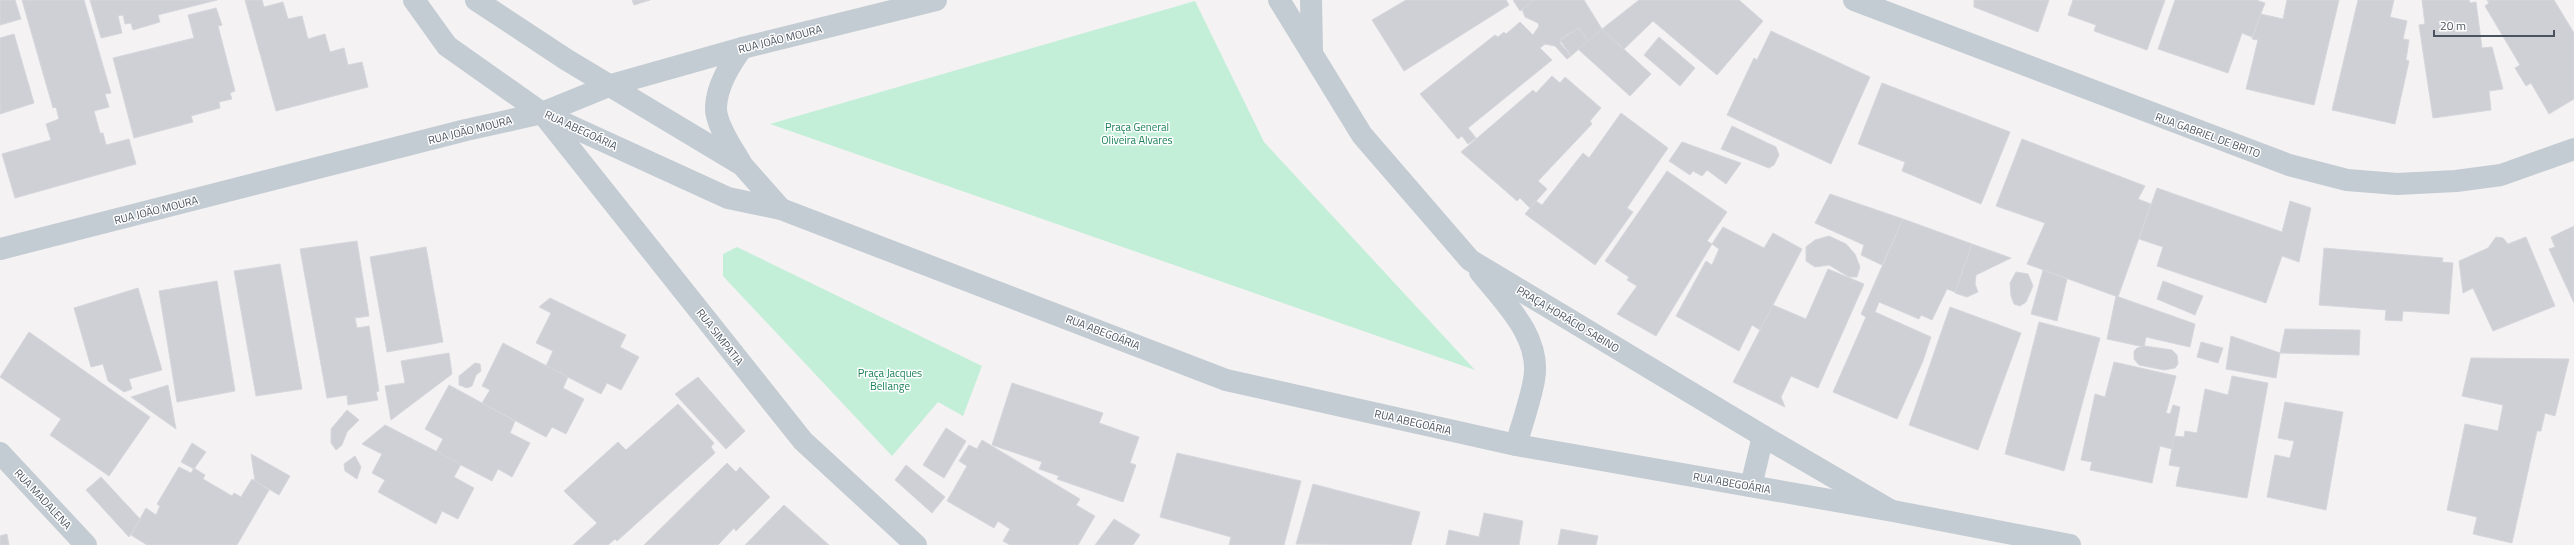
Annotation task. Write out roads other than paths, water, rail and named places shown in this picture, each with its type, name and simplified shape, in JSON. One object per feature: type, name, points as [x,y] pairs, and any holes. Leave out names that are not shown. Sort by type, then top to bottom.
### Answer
[{"type":"street","name":"RUA ABEGOÁRIA","points":[[414,0],[447,46],[542,113],[728,198],[781,209],[1226,380],[1516,445],[1893,511],[2070,545]]},
{"type":"street","name":"RUA ABEGOÁRIA","points":[[476,0],[568,60],[611,84],[742,164],[781,209]]},
{"type":"street","name":"RUA JOÃO MOURA","points":[[0,249],[466,130],[542,113],[611,84],[742,48],[936,0]]},
{"type":"street","name":"PRAÇA HORÁCIO SABINO","points":[[1279,0],[1312,51],[1362,135],[1470,260],[1763,436],[1893,511]]},
{"type":"street","name":"PRAÇA HORÁCIO SABINO","points":[[1311,0],[1312,51]]},
{"type":"street","name":"RUA GABRIEL DE BRITO","points":[[1854,0],[2289,165],[2347,180],[2397,184],[2501,175],[2574,149]]},
{"type":"street","points":[[742,48],[726,71],[716,107],[724,133],[742,164]]},
{"type":"street","name":"RUA SIMPATIA","points":[[542,113],[803,441],[916,545]]},
{"type":"street","points":[[1470,260],[1520,323],[1533,348],[1534,379],[1516,445]]},
{"type":"street","points":[[1751,486],[1763,436]]},
{"type":"street","name":"RUA MADALENA","points":[[0,453],[86,545]]},
{"type":"park label","name":"Praça General Oliveira Alvares","points":[[1137,133]]},
{"type":"park label","name":"Praça Jacques Bellange","points":[[890,379]]}]
